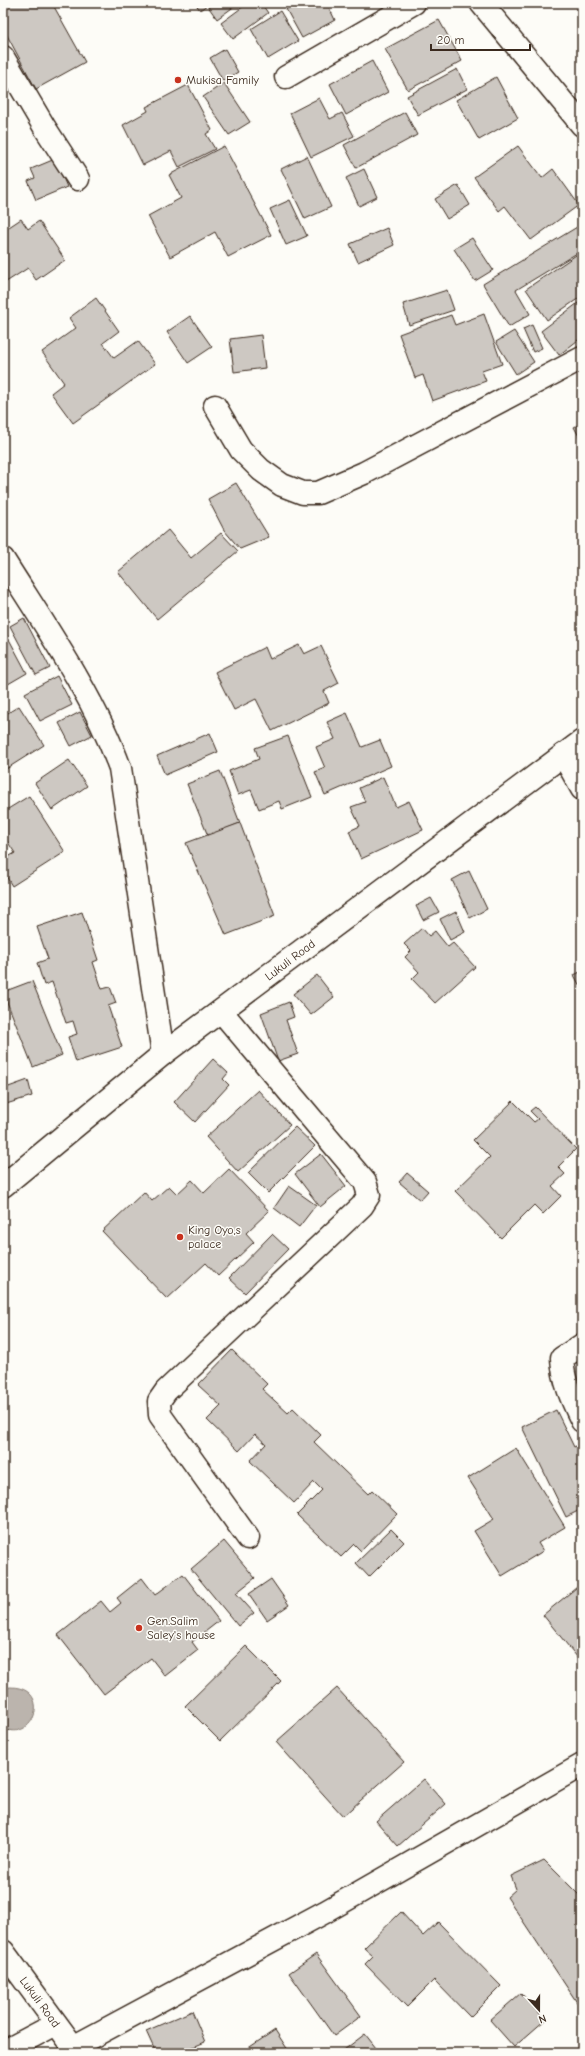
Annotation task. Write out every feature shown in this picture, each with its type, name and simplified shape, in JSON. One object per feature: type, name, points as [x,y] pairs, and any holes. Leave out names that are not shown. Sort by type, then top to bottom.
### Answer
[{"type":"street","points":[[286,77],[414,3]]},
{"type":"street","points":[[481,3],[582,125]]},
{"type":"street","points":[[3,56],[44,128],[78,179]]},
{"type":"street","points":[[215,406],[241,450],[261,470],[282,485],[303,493],[318,493],[364,473],[582,358]]},
{"type":"street","points":[[3,559],[75,677],[109,739],[120,768],[163,1054]]},
{"type":"street","name":"Lukuli Road","points":[[3,1186],[163,1054],[582,741]]},
{"type":"street","points":[[563,755],[582,789]]},
{"type":"street","points":[[221,1011],[365,1182],[369,1195],[362,1206],[166,1391],[159,1401],[160,1415],[248,1538]]},
{"type":"street","points":[[582,1344],[562,1358],[568,1392],[582,1421]]},
{"type":"street","points":[[75,2050],[325,1912],[582,1765]]},
{"type":"street","name":"Lukuli Road","points":[[3,1951],[75,2050]]},
{"type":"street","points":[[3,2052],[56,2024]]},
{"type":"shaded area","points":[[10,1687],[23,1689],[32,1696],[35,1704],[35,1714],[31,1722],[24,1728],[14,1731],[3,1728],[3,1689]]},
{"type":"building","points":[[3,3],[52,3],[85,62],[36,89],[3,28]]},
{"type":"building","points":[[195,3],[239,3],[217,19],[207,5],[200,10]]},
{"type":"building","points":[[248,3],[261,3],[268,13],[233,39],[221,23]]},
{"type":"building","points":[[297,3],[327,3],[335,20],[302,38],[286,9]]},
{"type":"building","points":[[280,11],[298,41],[268,59],[251,29]]},
{"type":"building","points":[[439,20],[462,61],[408,90],[385,49]]},
{"type":"building","points":[[225,49],[238,72],[223,81],[210,58]]},
{"type":"building","points":[[372,61],[388,92],[346,115],[330,84]]},
{"type":"building","points":[[457,69],[467,89],[418,115],[407,96]]},
{"type":"building","points":[[496,77],[518,118],[479,140],[456,100]]},
{"type":"building","points":[[224,83],[250,122],[229,135],[203,97]]},
{"type":"building","points":[[188,85],[212,130],[206,134],[215,149],[179,167],[171,151],[143,165],[123,125],[148,111],[146,107]]},
{"type":"building","points":[[319,98],[330,119],[342,113],[354,136],[311,157],[290,113]]},
{"type":"building","points":[[405,112],[417,135],[356,168],[344,145]]},
{"type":"building","points":[[224,146],[271,235],[228,257],[215,232],[170,257],[148,216],[181,198],[169,175]]},
{"type":"building","points":[[518,146],[542,178],[553,169],[579,205],[531,240],[505,206],[499,211],[474,177]]},
{"type":"building","points":[[307,156],[331,207],[305,219],[281,169]]},
{"type":"building","points":[[55,159],[67,187],[36,200],[28,181],[35,178],[31,169]]},
{"type":"building","points":[[364,169],[377,197],[359,206],[346,178]]},
{"type":"building","points":[[458,185],[470,205],[447,219],[435,199]]},
{"type":"building","points":[[290,200],[307,236],[286,245],[270,209]]},
{"type":"building","points":[[21,219],[28,229],[39,221],[65,260],[36,280],[28,268],[3,284],[3,231]]},
{"type":"building","points":[[582,224],[582,250],[516,290],[530,314],[509,327],[483,284]]},
{"type":"building","points":[[387,228],[394,245],[358,262],[350,244]]},
{"type":"building","points":[[472,238],[493,270],[475,281],[454,249]]},
{"type":"building","points":[[582,251],[582,296],[547,320],[526,289]]},
{"type":"building","points":[[447,290],[454,310],[409,325],[403,304]]},
{"type":"building","points":[[96,298],[119,331],[103,343],[114,358],[138,341],[155,364],[73,423],[51,393],[64,383],[42,352],[76,328],[69,318]]},
{"type":"building","points":[[582,300],[582,337],[559,355],[541,331]]},
{"type":"building","points":[[484,314],[502,364],[482,371],[486,381],[432,401],[423,375],[415,378],[399,334],[451,315],[455,325]]},
{"type":"building","points":[[190,316],[212,347],[188,363],[167,332]]},
{"type":"building","points":[[532,325],[542,348],[533,352],[523,329]]},
{"type":"building","points":[[514,331],[534,362],[516,374],[496,342]]},
{"type":"building","points":[[261,335],[265,368],[234,372],[230,339]]},
{"type":"building","points":[[582,423],[582,442],[574,427]]},
{"type":"building","points":[[236,483],[269,537],[240,549],[224,530],[208,499]]},
{"type":"building","points":[[168,530],[191,558],[221,533],[238,551],[157,619],[118,572]]},
{"type":"building","points":[[24,618],[50,668],[36,675],[10,626]]},
{"type":"building","points":[[3,628],[27,673],[3,687]]},
{"type":"building","points":[[299,645],[304,654],[321,646],[339,683],[324,691],[329,703],[272,731],[256,699],[234,710],[215,672],[265,647],[270,659]]},
{"type":"building","points":[[57,676],[72,705],[40,721],[25,693]]},
{"type":"building","points":[[19,706],[44,745],[3,771],[3,716]]},
{"type":"building","points":[[80,712],[92,735],[71,746],[59,723]]},
{"type":"building","points":[[347,713],[362,747],[380,740],[391,766],[325,795],[315,772],[325,768],[316,747],[335,739],[327,722]]},
{"type":"building","points":[[210,733],[218,752],[165,775],[157,756]]},
{"type":"building","points":[[288,736],[312,797],[282,809],[279,801],[259,809],[251,790],[238,795],[229,771],[259,759],[255,748]]},
{"type":"building","points":[[69,760],[87,786],[52,810],[35,783]]},
{"type":"building","points":[[220,771],[240,823],[208,836],[187,784]]},
{"type":"building","points":[[383,777],[396,807],[409,801],[423,830],[361,859],[349,831],[360,826],[351,807],[365,802],[359,788]]},
{"type":"building","points":[[29,796],[65,852],[12,886],[3,871],[3,860],[15,853],[3,835],[3,812]]},
{"type":"building","points":[[240,823],[275,916],[226,935],[186,843]]},
{"type":"building","points":[[469,871],[487,909],[470,918],[452,880]]},
{"type":"building","points":[[431,898],[439,912],[423,920],[416,906]]},
{"type":"building","points":[[456,911],[465,932],[450,940],[440,919]]},
{"type":"building","points":[[82,912],[98,960],[93,962],[102,989],[110,987],[116,1003],[108,1006],[122,1047],[76,1062],[68,1037],[77,1034],[73,1021],[66,1023],[52,982],[44,985],[37,963],[48,959],[37,927]]},
{"type":"building","points":[[422,928],[429,936],[435,931],[448,947],[453,943],[475,967],[435,1003],[412,979],[419,972],[405,957],[411,951],[404,944]]},
{"type":"building","points":[[582,971],[582,990],[574,975]]},
{"type":"building","points":[[317,975],[334,997],[311,1015],[293,994]]},
{"type":"building","points":[[32,981],[62,1055],[33,1067],[3,992]]},
{"type":"building","points":[[289,1002],[294,1017],[286,1020],[298,1054],[278,1061],[261,1013]]},
{"type":"building","points":[[213,1059],[228,1073],[223,1079],[229,1085],[195,1122],[174,1102]]},
{"type":"building","points":[[28,1080],[32,1096],[3,1105],[3,1089]]},
{"type":"building","points":[[258,1090],[290,1125],[238,1172],[206,1137]]},
{"type":"building","points":[[513,1101],[534,1122],[538,1119],[530,1111],[535,1107],[576,1149],[558,1167],[565,1174],[552,1186],[561,1196],[543,1214],[534,1205],[501,1238],[455,1191],[490,1157],[473,1140]]},
{"type":"building","points":[[295,1127],[315,1146],[268,1193],[248,1173]]},
{"type":"building","points":[[321,1154],[346,1186],[320,1207],[295,1174]]},
{"type":"building","name":"King Oyo,s palace","points":[[229,1169],[269,1211],[246,1233],[254,1242],[218,1276],[206,1263],[167,1299],[102,1231],[144,1192],[152,1201],[169,1186],[177,1194],[192,1180],[204,1193]]},
{"type":"building","points":[[407,1173],[428,1191],[420,1200],[399,1182]]},
{"type":"building","points":[[289,1186],[316,1205],[299,1227],[274,1208]]},
{"type":"building","points":[[272,1234],[288,1249],[245,1293],[229,1278]]},
{"type":"building","points":[[232,1350],[267,1384],[262,1389],[288,1413],[293,1408],[321,1435],[314,1442],[368,1494],[372,1490],[397,1514],[361,1551],[354,1544],[341,1557],[297,1515],[322,1490],[314,1482],[294,1503],[250,1461],[266,1444],[255,1434],[239,1451],[207,1420],[221,1406],[198,1385]]},
{"type":"building","points":[[556,1410],[574,1447],[582,1443],[582,1509],[566,1517],[522,1427]]},
{"type":"building","points":[[516,1448],[565,1527],[538,1543],[543,1551],[502,1576],[474,1531],[494,1519],[468,1478]]},
{"type":"building","points":[[391,1529],[404,1542],[369,1577],[356,1563]]},
{"type":"building","points":[[224,1541],[255,1578],[236,1593],[254,1613],[238,1626],[191,1569]]},
{"type":"building","name":"Gen.Salim Saley's house","points":[[183,1574],[219,1621],[192,1642],[198,1650],[165,1676],[151,1658],[104,1694],[58,1635],[101,1601],[110,1612],[121,1603],[117,1598],[142,1578],[155,1595]]},
{"type":"building","points":[[271,1579],[289,1605],[267,1620],[249,1594]]},
{"type":"building","points":[[582,1583],[582,1663],[543,1615]]},
{"type":"building","points":[[246,1646],[281,1681],[220,1741],[185,1706]]},
{"type":"building","points":[[337,1688],[404,1762],[343,1816],[276,1742]]},
{"type":"building","points":[[424,1779],[446,1804],[398,1846],[376,1821]]},
{"type":"building","points":[[544,1860],[582,1898],[582,2010],[507,1897],[516,1889],[511,1876]]},
{"type":"building","points":[[401,1912],[423,1936],[438,1922],[501,1986],[470,2017],[434,1980],[407,2007],[365,1964],[373,1956],[364,1948]]},
{"type":"building","points":[[316,1954],[361,2016],[334,2036],[289,1973]]},
{"type":"building","points":[[521,1993],[545,2020],[514,2047],[490,2020]]},
{"type":"building","points":[[192,2011],[205,2042],[179,2053],[156,2053],[146,2031]]},
{"type":"building","points":[[275,2030],[290,2053],[241,2053]]},
{"type":"building","points":[[365,2034],[380,2053],[340,2053]]},
{"type":"place","name":"Mukisa Family","points":[[178,80]]},
{"type":"place","name":"King Oyo,s palace","points":[[180,1237]]},
{"type":"place","name":"Gen.Salim Saley's house","points":[[139,1628]]}]
